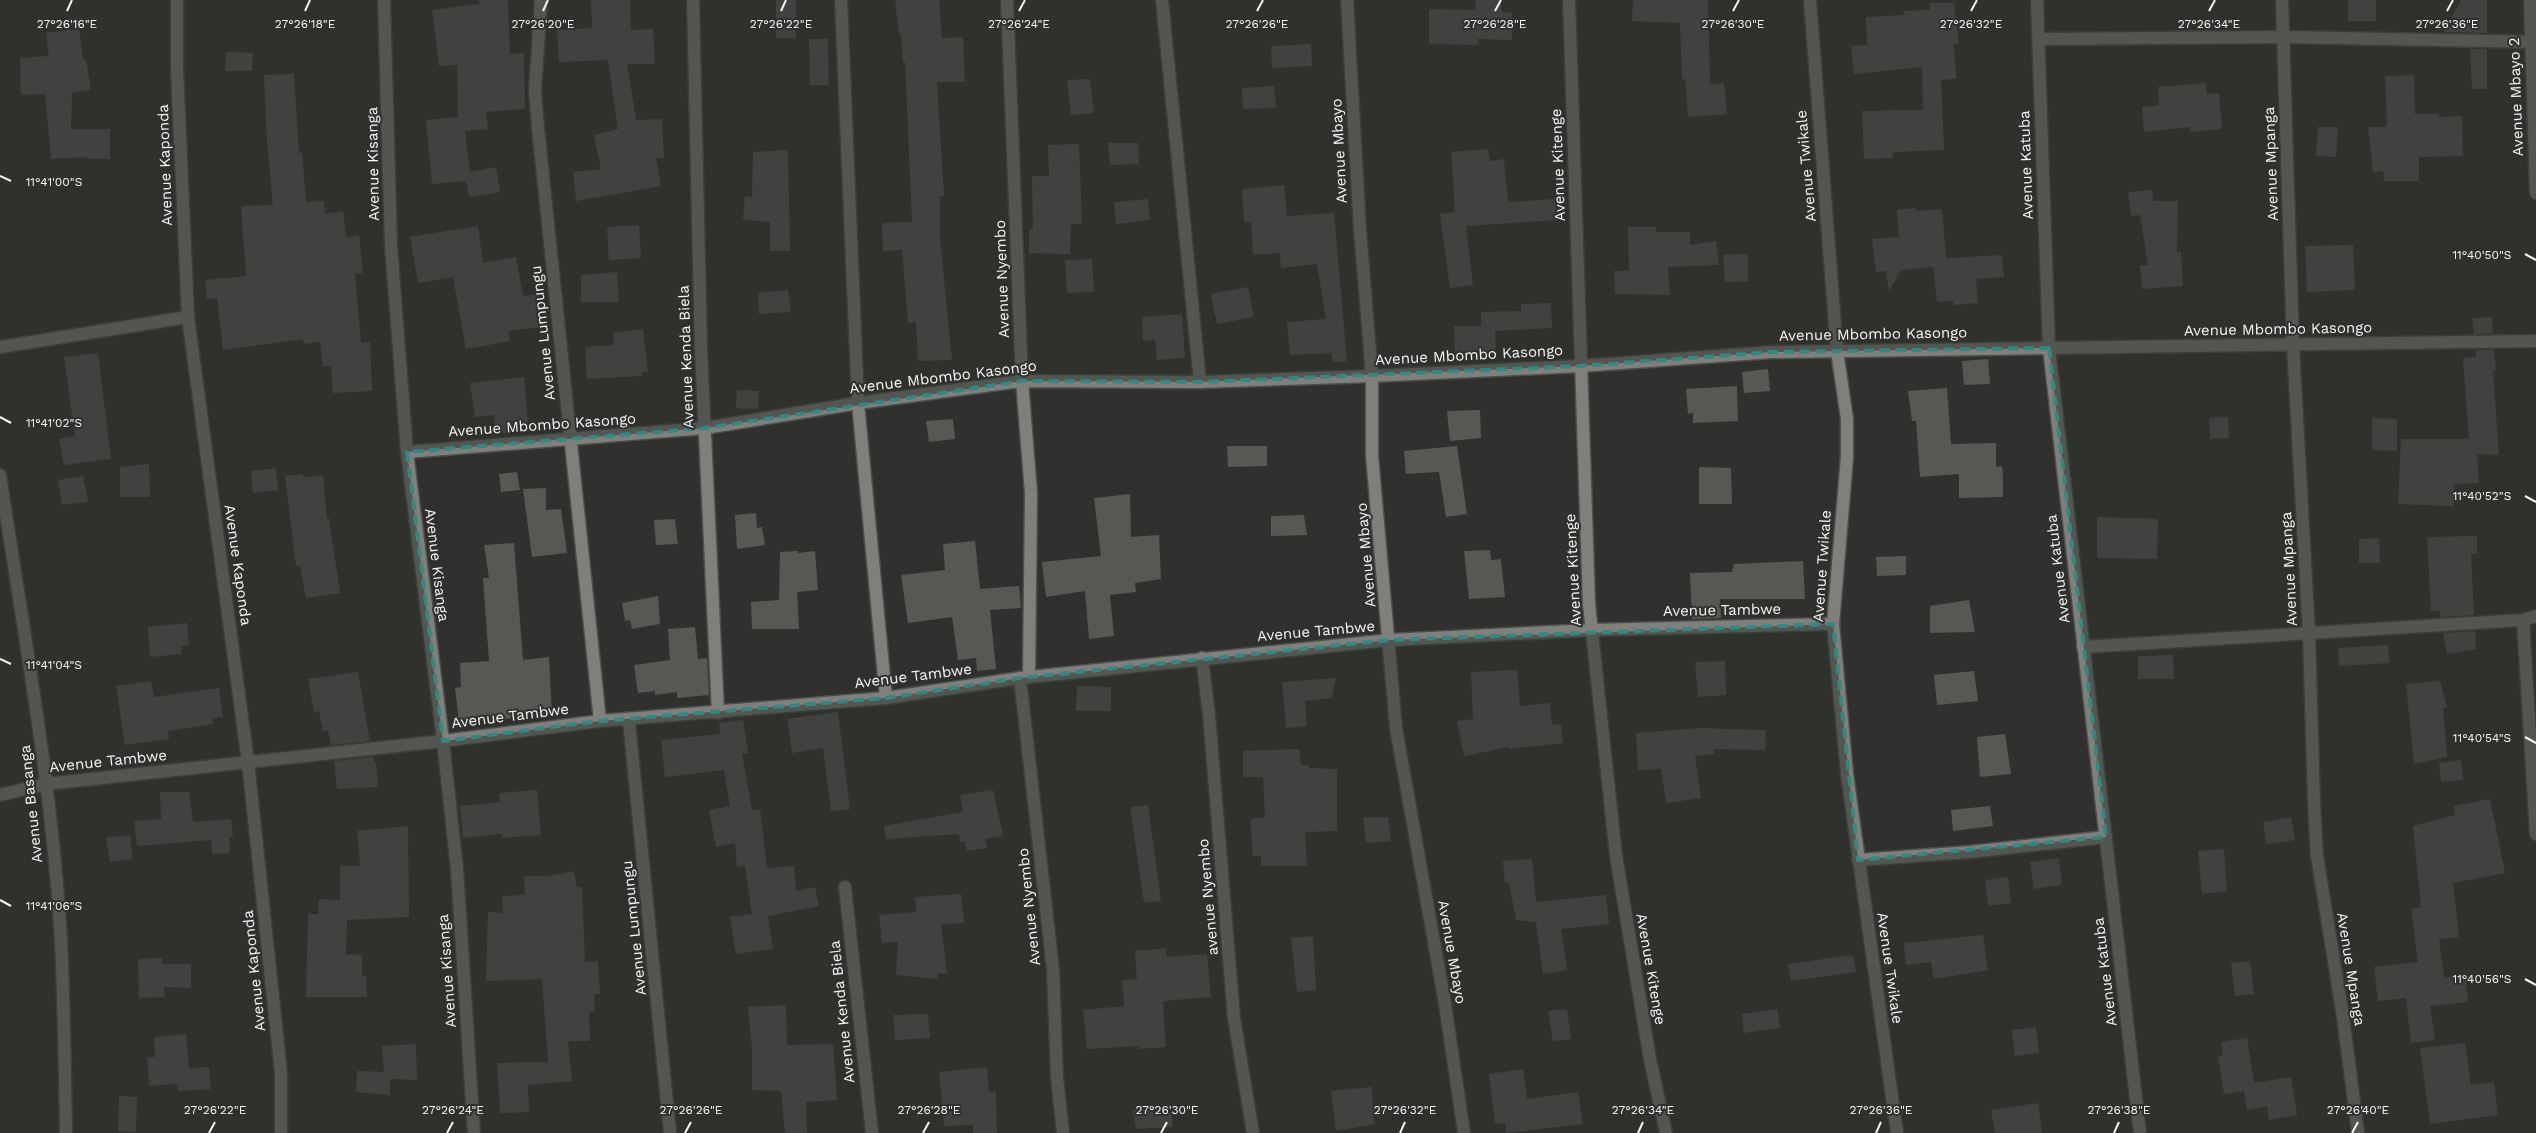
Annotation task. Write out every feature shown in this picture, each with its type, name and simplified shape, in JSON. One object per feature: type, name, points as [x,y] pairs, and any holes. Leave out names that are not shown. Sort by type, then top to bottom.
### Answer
[{"type":"street","name":"Avenue Kaponda","points":[[177,0],[177,69],[188,317],[248,762],[281,1073],[281,1133]]},
{"type":"street","name":"Avenue Kisanga","points":[[384,0],[391,246],[407,452],[457,869],[474,1133]]},
{"type":"street","name":"Avenue Lumpungu","points":[[541,0],[535,91],[537,119],[600,721]]},
{"type":"street","name":"Avenue Kenda Biela","points":[[693,0],[701,349],[718,713]]},
{"type":"street","points":[[841,0],[858,403],[886,698]]},
{"type":"street","name":"Avenue Nyembo","points":[[1007,0],[1022,381],[1031,493],[1025,678],[1052,970],[1057,1078],[1063,1133]]},
{"type":"street","points":[[1162,0],[1200,382]]},
{"type":"street","name":"Avenue Mbayo","points":[[1346,0],[1360,230],[1372,376],[1372,456],[1390,640],[1396,728],[1445,1004],[1464,1133]]},
{"type":"street","name":"Avenue Kitenge","points":[[1569,0],[1580,366],[1592,630],[1616,856],[1650,1059],[1666,1133]]},
{"type":"street","name":"Avenue Twikale","points":[[1810,0],[1837,351],[1847,419],[1847,457],[1833,624],[1846,774],[1897,1133]]},
{"type":"street","name":"Avenue Katuba","points":[[2037,0],[2049,348],[2140,1133]]},
{"type":"street","name":"Avenue Mpanga","points":[[2282,0],[2293,346],[2309,634],[2317,856],[2343,1017],[2358,1133]]},
{"type":"street","name":"Avenue Mbayo 2","points":[[2530,0],[2533,42],[2536,193]]},
{"type":"street","points":[[2039,39],[2284,37],[2533,42]]},
{"type":"street","points":[[0,347],[188,317]]},
{"type":"street","name":"Avenue Mbombo Kasongo","points":[[407,452],[705,428],[858,403],[1022,381],[1200,382],[1372,376],[1580,366],[1762,352],[2293,346],[2536,341]]},
{"type":"street","name":"Avenue Basanga","points":[[0,475],[32,675],[46,784],[61,939],[66,1133]]},
{"type":"street","points":[[2083,647],[2523,620],[2536,616]]},
{"type":"street","points":[[2523,620],[2536,834]]},
{"type":"street","name":"Avenue Tambwe","points":[[0,795],[46,784],[443,741],[600,721],[886,698],[1025,678],[1202,658],[1390,640],[1592,630],[1833,624]]},
{"type":"street","name":"avenue Nyembo","points":[[1202,658],[1209,715],[1234,1018],[1254,1133]]},
{"type":"street","name":"Avenue Lumpungu","points":[[629,720],[670,1133]]},
{"type":"street","points":[[1858,860],[1970,852],[2106,837]]},
{"type":"street","name":"Avenue Kenda Biela","points":[[845,887],[872,1133]]},
{"type":"highlighted area","points":[[2049,348],[2106,837],[1858,860],[1833,624],[1390,640],[1020,678],[886,698],[600,721],[443,741],[407,452],[705,428],[1022,381],[1200,382],[1580,366],[1772,352]]},
{"type":"building","points":[[479,0],[508,0],[510,54],[524,53],[525,109],[486,112],[488,129],[465,131],[470,172],[496,167],[500,192],[469,197],[466,181],[432,184],[426,120],[458,117],[457,65],[439,66],[432,10],[479,4]]},
{"type":"building","points":[[591,0],[630,0],[631,30],[653,29],[655,64],[627,64],[636,120],[662,119],[664,158],[656,158],[661,186],[576,201],[573,172],[601,169],[594,135],[618,129],[608,60],[559,62],[557,30],[592,28]]},
{"type":"building","points":[[776,0],[796,0],[796,38],[776,38]]},
{"type":"building","points":[[895,0],[939,0],[942,38],[963,37],[965,82],[937,82],[944,196],[940,196],[940,238],[952,360],[918,361],[916,322],[908,323],[902,250],[883,251],[882,223],[912,222],[905,62],[903,62],[901,33],[899,34]]},
{"type":"building","points":[[1475,0],[1500,0],[1502,12],[1512,13],[1512,40],[1477,39],[1478,45],[1429,44],[1429,9],[1476,10]]},
{"type":"building","points":[[1633,0],[1708,0],[1710,84],[1724,83],[1727,114],[1688,117],[1685,79],[1682,79],[1680,23],[1632,21]]},
{"type":"building","points":[[2348,0],[2376,0],[2376,21],[2348,21]]},
{"type":"building","points":[[2461,0],[2487,0],[2487,33],[2444,32]]},
{"type":"building","points":[[1930,3],[1954,3],[1959,44],[1954,44],[1956,79],[1941,80],[1944,150],[1893,152],[1893,158],[1864,159],[1862,111],[1923,110],[1922,67],[1854,74],[1851,46],[1867,45],[1866,17],[1904,15],[1903,11],[1930,10]]},
{"type":"building","points":[[79,29],[83,59],[86,59],[91,90],[72,93],[71,129],[110,129],[110,159],[87,159],[87,157],[51,159],[45,94],[21,95],[20,58],[49,56],[46,33]]},
{"type":"building","points":[[809,39],[828,39],[829,85],[810,85]]},
{"type":"building","points":[[1311,44],[1312,66],[1272,68],[1271,46]]},
{"type":"building","points":[[2470,49],[2487,49],[2487,89],[2472,89]]},
{"type":"building","points":[[226,52],[253,53],[252,71],[225,71]]},
{"type":"building","points":[[294,74],[299,153],[302,153],[306,202],[324,201],[325,214],[343,211],[346,237],[359,236],[363,273],[355,274],[361,343],[370,342],[372,391],[333,393],[331,366],[323,366],[320,342],[304,344],[303,339],[223,350],[217,298],[207,299],[205,280],[246,276],[241,206],[273,205],[267,142],[264,75]]},
{"type":"building","points":[[2414,75],[2415,114],[2439,114],[2439,117],[2462,116],[2463,156],[2419,157],[2419,181],[2384,181],[2383,171],[2373,172],[2368,127],[2387,127],[2385,76]]},
{"type":"building","points":[[1090,79],[1094,113],[1071,115],[1067,80]]},
{"type":"building","points":[[2206,83],[2207,94],[2219,93],[2222,129],[2190,132],[2189,127],[2144,132],[2142,107],[2159,105],[2158,87]]},
{"type":"building","points":[[1274,86],[1276,108],[1243,109],[1242,88]]},
{"type":"building","points":[[2318,127],[2338,127],[2336,157],[2316,156]]},
{"type":"building","points":[[1108,143],[1138,143],[1139,164],[1110,165]]},
{"type":"building","points":[[1079,144],[1082,224],[1071,224],[1070,254],[1029,253],[1029,229],[1033,229],[1032,176],[1049,176],[1048,145]]},
{"type":"building","points":[[1488,149],[1490,161],[1504,159],[1508,202],[1556,199],[1557,220],[1466,226],[1473,285],[1450,288],[1440,214],[1455,212],[1451,152]]},
{"type":"building","points":[[788,150],[790,251],[770,251],[770,222],[743,220],[745,196],[752,197],[753,152]]},
{"type":"building","points":[[1284,185],[1287,216],[1334,213],[1347,361],[1333,362],[1331,353],[1290,355],[1287,322],[1326,319],[1317,264],[1281,268],[1280,253],[1253,255],[1251,222],[1244,222],[1242,189]]},
{"type":"building","points":[[2152,190],[2153,201],[2178,201],[2177,252],[2181,252],[2183,286],[2142,289],[2140,265],[2148,265],[2140,215],[2131,216],[2128,192]]},
{"type":"building","points":[[1148,199],[1150,220],[1116,224],[1114,202]]},
{"type":"building","points":[[1916,208],[1916,211],[1942,209],[1946,258],[2002,255],[2004,277],[1976,279],[1978,303],[1953,305],[1953,301],[1937,302],[1933,267],[1901,270],[1889,291],[1886,271],[1876,272],[1872,239],[1899,237],[1897,210]]},
{"type":"building","points":[[639,225],[641,258],[609,260],[607,227]]},
{"type":"building","points":[[478,226],[483,263],[516,257],[523,296],[540,294],[543,327],[508,331],[510,341],[466,349],[453,277],[418,283],[410,237]]},
{"type":"building","points":[[1628,227],[1656,227],[1656,232],[1690,232],[1690,245],[1716,241],[1719,265],[1668,267],[1670,295],[1615,294],[1614,271],[1629,271]]},
{"type":"building","points":[[2353,245],[2355,290],[2307,292],[2305,246]]},
{"type":"building","points":[[1748,254],[1748,281],[1725,282],[1723,255]]},
{"type":"building","points":[[1092,259],[1094,292],[1067,293],[1065,260]]},
{"type":"building","points":[[617,272],[619,302],[581,302],[581,275]]},
{"type":"building","points":[[1248,287],[1254,317],[1217,324],[1211,294]]},
{"type":"building","points":[[788,290],[791,312],[759,314],[758,293]]},
{"type":"building","points":[[1551,303],[1552,328],[1495,331],[1496,357],[1455,358],[1454,326],[1481,326],[1481,312],[1521,311],[1521,304]]},
{"type":"building","points":[[1182,314],[1185,358],[1157,360],[1155,340],[1143,341],[1142,317]]},
{"type":"building","points":[[2492,317],[2493,333],[2474,334],[2472,318]]},
{"type":"building","points":[[643,329],[648,372],[642,372],[642,376],[587,379],[585,347],[614,345],[613,333]]},
{"type":"building","points":[[2476,350],[2494,350],[2496,371],[2493,371],[2499,455],[2477,454],[2479,483],[2454,484],[2454,506],[2398,504],[2401,439],[2469,439],[2463,358],[2476,357]]},
{"type":"building","points":[[98,353],[111,459],[64,465],[59,439],[75,436],[64,357]]},
{"type":"building","points":[[1988,359],[1990,384],[1964,385],[1962,361]]},
{"type":"building","points":[[1768,369],[1770,391],[1744,393],[1742,372]]},
{"type":"building","points":[[524,377],[528,424],[517,425],[518,432],[496,434],[494,415],[475,417],[470,383]]},
{"type":"building","points":[[1737,386],[1738,421],[1693,423],[1693,413],[1688,414],[1686,389]]},
{"type":"building","points":[[1947,388],[1951,444],[1996,443],[1996,467],[2002,466],[2003,497],[1959,498],[1959,474],[1920,477],[1916,421],[1912,421],[1908,391]]},
{"type":"building","points":[[737,390],[759,391],[758,409],[736,408]]},
{"type":"building","points":[[1480,410],[1481,438],[1450,441],[1447,411]]},
{"type":"building","points":[[2228,417],[2229,438],[2210,439],[2209,418]]},
{"type":"building","points":[[2372,418],[2397,419],[2397,451],[2372,450]]},
{"type":"building","points":[[953,419],[955,439],[929,442],[926,421]]},
{"type":"building","points":[[1227,446],[1267,446],[1267,466],[1228,467]]},
{"type":"building","points":[[1457,446],[1467,514],[1446,517],[1439,472],[1406,474],[1404,451]]},
{"type":"building","points":[[149,464],[150,497],[120,497],[120,467]]},
{"type":"building","points":[[1699,467],[1731,468],[1732,504],[1699,504]]},
{"type":"building","points":[[276,468],[278,490],[253,493],[251,471]]},
{"type":"building","points":[[517,472],[520,490],[501,492],[499,474]]},
{"type":"building","points":[[303,474],[303,477],[323,476],[327,519],[329,518],[340,593],[306,598],[300,566],[296,566],[285,476]]},
{"type":"building","points":[[83,476],[88,502],[62,505],[58,480]]},
{"type":"building","points":[[546,488],[546,510],[561,509],[567,553],[532,557],[523,489]]},
{"type":"building","points":[[1130,494],[1131,537],[1159,535],[1161,579],[1135,583],[1136,592],[1110,595],[1114,636],[1089,639],[1085,591],[1046,597],[1042,562],[1101,556],[1094,498]]},
{"type":"building","points":[[756,513],[757,528],[762,527],[765,545],[737,549],[735,515]]},
{"type":"building","points":[[1304,515],[1307,535],[1271,536],[1271,516]]},
{"type":"building","points":[[2097,517],[2158,519],[2157,559],[2097,558]]},
{"type":"building","points":[[675,519],[678,544],[656,545],[654,520]]},
{"type":"building","points":[[2477,536],[2477,554],[2471,554],[2474,615],[2441,617],[2439,611],[2431,611],[2427,537]]},
{"type":"building","points":[[2379,538],[2380,563],[2359,563],[2359,539]]},
{"type":"building","points":[[975,541],[980,589],[1019,586],[1021,608],[990,610],[996,669],[977,671],[976,658],[958,660],[952,617],[908,623],[901,575],[945,570],[943,544]]},
{"type":"building","points":[[514,543],[523,660],[549,657],[552,715],[459,722],[455,688],[461,687],[460,663],[489,661],[483,578],[489,578],[484,545]]},
{"type":"building","points":[[1490,550],[1491,560],[1501,559],[1505,597],[1469,599],[1464,551]]},
{"type":"building","points":[[798,551],[798,553],[815,551],[818,590],[797,592],[799,629],[752,629],[751,602],[779,600],[780,552]]},
{"type":"building","points":[[1906,556],[1906,575],[1877,576],[1876,557]]},
{"type":"building","points":[[1803,561],[1805,599],[1720,599],[1721,618],[1692,619],[1690,573],[1732,572],[1734,564]]},
{"type":"building","points":[[658,596],[660,624],[632,629],[630,620],[625,621],[622,603]]},
{"type":"building","points":[[1969,600],[1975,632],[1930,633],[1930,606]]},
{"type":"building","points":[[187,623],[189,645],[181,646],[182,654],[150,657],[148,627]]},
{"type":"building","points":[[695,627],[698,659],[707,658],[709,695],[677,698],[677,692],[655,695],[655,691],[638,693],[634,665],[670,660],[668,629]]},
{"type":"building","points":[[2475,631],[2476,649],[2447,654],[2443,633]]},
{"type":"building","points":[[2388,645],[2390,663],[2339,666],[2338,648]]},
{"type":"building","points":[[2173,655],[2174,679],[2138,679],[2138,656]]},
{"type":"building","points":[[1725,661],[1726,695],[1698,697],[1695,662]]},
{"type":"building","points":[[1517,670],[1520,706],[1550,703],[1552,725],[1561,724],[1563,743],[1509,749],[1509,747],[1464,756],[1457,721],[1473,719],[1471,672]]},
{"type":"building","points":[[1974,671],[1978,701],[1937,705],[1934,675]]},
{"type":"building","points":[[358,672],[370,741],[331,745],[328,730],[323,731],[319,711],[314,712],[308,679]]},
{"type":"building","points":[[1336,678],[1332,698],[1305,701],[1307,726],[1286,728],[1282,682]]},
{"type":"building","points":[[151,681],[154,697],[219,688],[223,717],[212,718],[213,724],[168,731],[169,739],[125,745],[116,686]]},
{"type":"building","points":[[2440,681],[2447,707],[2443,708],[2447,757],[2414,764],[2406,684]]},
{"type":"building","points":[[1077,686],[1111,687],[1111,711],[1076,711]]},
{"type":"building","points":[[838,712],[850,809],[831,811],[823,748],[792,753],[787,719]]},
{"type":"building","points":[[743,720],[748,753],[742,754],[752,810],[760,809],[767,868],[794,866],[796,891],[815,887],[819,906],[768,916],[773,949],[736,954],[730,917],[752,914],[745,866],[737,867],[735,843],[716,847],[709,810],[730,806],[724,770],[665,777],[661,740],[720,734],[719,723]]},
{"type":"building","points":[[1700,728],[1766,730],[1765,750],[1714,749],[1714,754],[1695,756],[1701,798],[1666,803],[1661,769],[1638,770],[1636,733]]},
{"type":"building","points":[[2005,734],[2011,774],[1980,777],[1977,737]]},
{"type":"building","points":[[1299,749],[1301,765],[1309,765],[1309,768],[1337,769],[1337,831],[1305,832],[1307,866],[1261,866],[1261,856],[1253,856],[1250,819],[1265,817],[1263,777],[1243,777],[1243,751]]},
{"type":"building","points":[[373,757],[374,763],[376,762],[378,787],[337,789],[334,761]]},
{"type":"building","points":[[2461,760],[2463,780],[2441,782],[2439,763]]},
{"type":"building","points":[[537,790],[541,835],[502,838],[502,834],[463,838],[460,806],[500,802],[499,793]]},
{"type":"building","points":[[993,790],[1003,836],[985,839],[987,848],[967,851],[965,842],[960,842],[959,834],[886,839],[884,826],[963,812],[960,795]]},
{"type":"building","points":[[160,792],[189,792],[193,822],[231,819],[233,837],[229,837],[230,853],[212,854],[211,840],[137,846],[134,821],[161,819]]},
{"type":"building","points":[[2490,799],[2505,873],[2453,883],[2459,937],[2439,939],[2444,978],[2465,975],[2468,1002],[2430,1006],[2435,1040],[2411,1043],[2406,998],[2378,1001],[2374,967],[2418,962],[2411,909],[2421,907],[2413,826],[2455,815],[2454,806]]},
{"type":"building","points":[[1148,805],[1161,901],[1144,903],[1130,807]]},
{"type":"building","points":[[1990,806],[1993,826],[1953,831],[1951,810]]},
{"type":"building","points":[[1363,817],[1388,817],[1391,841],[1366,843]]},
{"type":"building","points":[[2291,817],[2295,840],[2266,844],[2263,822]]},
{"type":"building","points":[[408,826],[409,917],[347,920],[346,954],[362,955],[362,976],[366,976],[367,997],[306,997],[308,914],[318,914],[319,899],[340,900],[340,866],[360,866],[357,831]]},
{"type":"building","points":[[130,836],[133,859],[110,862],[106,837]]},
{"type":"building","points":[[2224,849],[2227,891],[2202,894],[2198,851]]},
{"type":"building","points":[[2059,858],[2062,885],[2034,889],[2030,862]]},
{"type":"building","points":[[1532,859],[1536,902],[1606,895],[1609,924],[1561,929],[1567,970],[1543,974],[1536,922],[1516,920],[1509,883],[1505,883],[1503,861]]},
{"type":"building","points":[[574,871],[577,887],[582,887],[585,962],[598,961],[600,994],[594,994],[595,1011],[589,1012],[590,1041],[568,1041],[572,1081],[528,1085],[529,1112],[500,1113],[497,1063],[548,1062],[542,979],[486,981],[488,912],[503,913],[502,896],[525,895],[524,876],[549,876]]},
{"type":"building","points":[[2008,877],[2011,903],[1988,906],[1985,880]]},
{"type":"building","points":[[961,894],[964,923],[941,924],[947,973],[938,974],[938,979],[896,975],[898,942],[882,943],[879,915],[916,912],[915,897]]},
{"type":"building","points":[[1983,935],[1988,970],[1934,979],[1931,962],[1906,965],[1904,943]]},
{"type":"building","points":[[1313,936],[1316,990],[1297,992],[1291,938]]},
{"type":"building","points":[[1166,948],[1167,957],[1207,954],[1211,997],[1163,1001],[1166,1047],[1139,1049],[1139,1046],[1087,1049],[1083,1010],[1124,1006],[1122,980],[1137,979],[1135,951]]},
{"type":"building","points":[[1853,955],[1856,972],[1791,981],[1788,964]]},
{"type":"building","points":[[162,958],[162,964],[191,964],[191,988],[164,987],[165,997],[139,998],[138,959]]},
{"type":"building","points":[[2250,961],[2254,994],[2235,996],[2231,963]]},
{"type":"building","points":[[786,1005],[787,1045],[833,1044],[837,1100],[806,1102],[807,1133],[785,1133],[781,1091],[752,1090],[752,1049],[748,1007]]},
{"type":"building","points":[[1567,1009],[1571,1039],[1553,1041],[1548,1011]]},
{"type":"building","points":[[1777,1009],[1780,1028],[1744,1033],[1742,1014]]},
{"type":"building","points":[[928,1014],[930,1038],[895,1040],[893,1015]]},
{"type":"building","points":[[2036,1027],[2039,1053],[2015,1056],[2012,1030]]},
{"type":"building","points":[[186,1034],[189,1068],[209,1067],[211,1089],[178,1091],[177,1084],[149,1086],[147,1057],[155,1057],[154,1037]]},
{"type":"building","points":[[2247,1038],[2254,1083],[2291,1077],[2297,1115],[2269,1120],[2267,1106],[2247,1110],[2244,1091],[2224,1094],[2218,1056],[2223,1056],[2221,1042]]},
{"type":"building","points":[[2465,1043],[2471,1085],[2494,1082],[2498,1115],[2430,1124],[2420,1048]]},
{"type":"building","points":[[416,1044],[417,1080],[390,1079],[390,1095],[356,1092],[357,1071],[384,1072],[382,1046]]},
{"type":"building","points":[[987,1067],[989,1092],[996,1091],[997,1133],[973,1133],[973,1125],[944,1126],[939,1072]]},
{"type":"building","points":[[1523,1069],[1527,1099],[1578,1092],[1583,1124],[1506,1133],[1505,1123],[1495,1124],[1489,1074]]},
{"type":"building","points":[[1372,1087],[1374,1124],[1336,1131],[1331,1091]]},
{"type":"building","points":[[119,1096],[137,1097],[136,1132],[118,1131]]},
{"type":"building","points":[[2038,1103],[2042,1133],[1995,1133],[1991,1110]]},
{"type":"building","points":[[1171,1106],[1173,1127],[1136,1129],[1133,1110]]}]
